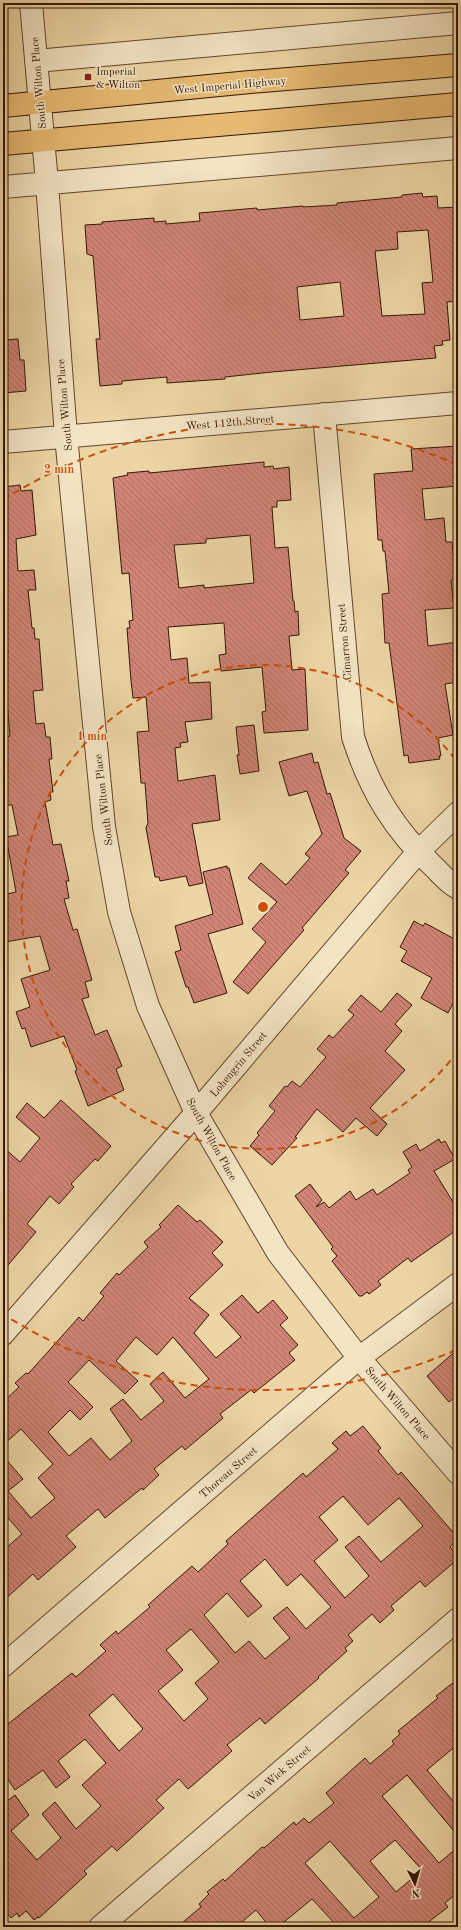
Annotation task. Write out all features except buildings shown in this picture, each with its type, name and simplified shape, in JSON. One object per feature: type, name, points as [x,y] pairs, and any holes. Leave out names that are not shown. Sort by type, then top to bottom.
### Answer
[{"type":"main road","name":"West Imperial Highway","points":[[3,106],[250,82],[458,65]]},
{"type":"main road","points":[[3,144],[458,104]]},
{"type":"street","name":"South Wilton Place","points":[[31,3],[47,183],[66,436],[104,827],[120,912],[148,1006],[196,1113],[278,1253],[359,1358],[458,1473]]},
{"type":"street","points":[[36,61],[458,23]]},
{"type":"street","points":[[3,187],[458,148]]},
{"type":"street","name":"West 112th Street","points":[[3,442],[458,403]]},
{"type":"street","name":"Cimarron Street","points":[[324,414],[353,737],[363,767],[388,815],[418,852],[458,888]]},
{"type":"street","name":"Lohengrin Street","points":[[3,1334],[196,1113],[418,852],[458,813]]},
{"type":"street","name":"Thoreau Street","points":[[3,1666],[359,1358],[458,1284]]},
{"type":"street","name":"Van Wick Street","points":[[100,1927],[458,1619]]},
{"type":"place","name":"Imperial & Wilton","points":[[88,77]]}]
